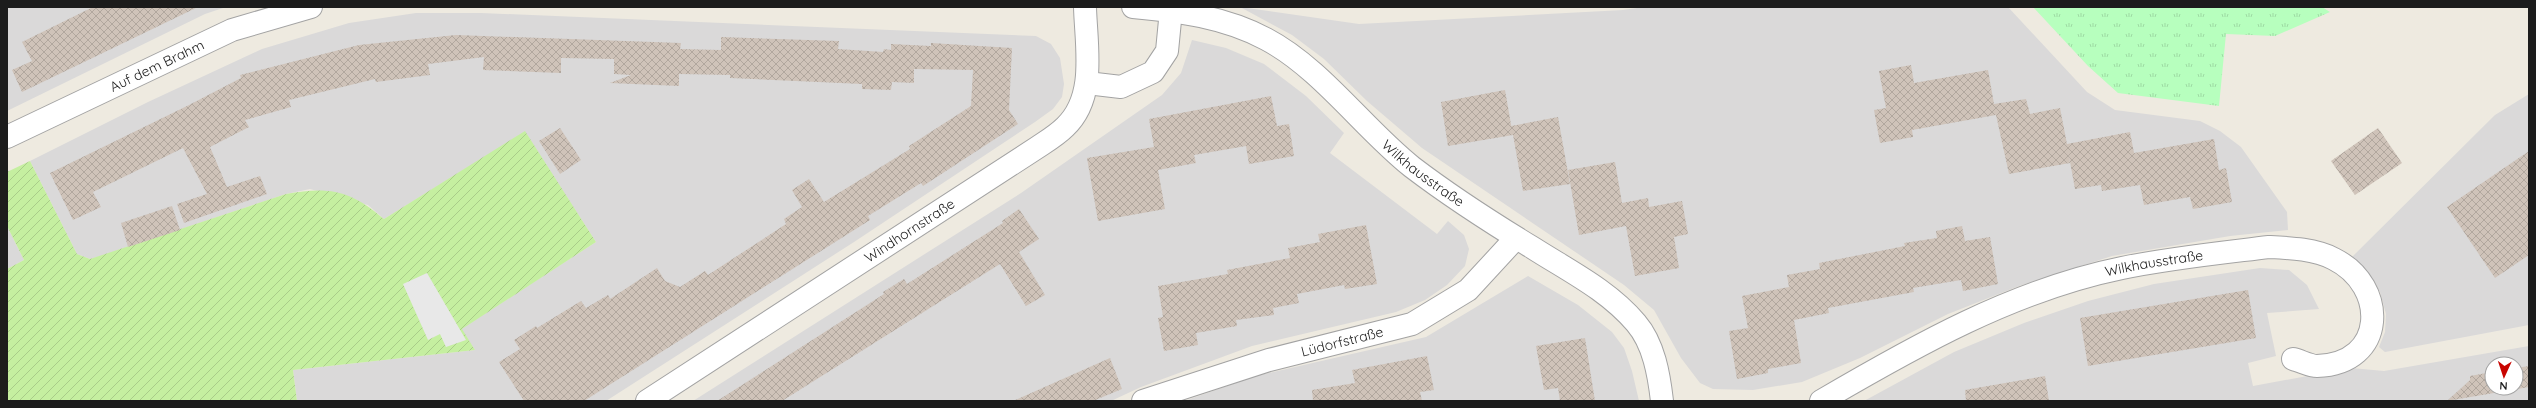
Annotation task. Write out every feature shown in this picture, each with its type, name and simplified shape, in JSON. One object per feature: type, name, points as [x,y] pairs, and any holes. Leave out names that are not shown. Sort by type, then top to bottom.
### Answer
[{"type":"street","name":"Auf dem Brahm","points":[[7,138],[232,30],[311,7]]},
{"type":"street","name":"Windhornstraße","points":[[646,401],[1038,147],[1066,127],[1081,104],[1086,83],[1085,7]]},
{"type":"street","name":"Wilkhausstraße","points":[[1133,7],[1171,10],[1211,17],[1267,39],[1308,69],[1412,166],[1516,238],[1609,296],[1638,325],[1653,357],[1660,377],[1662,401]]},
{"type":"street","points":[[1086,83],[1121,87],[1153,72],[1166,51],[1171,10]]},
{"type":"street","name":"Lüdorfstraße","points":[[1143,401],[1269,360],[1412,324],[1468,290],[1516,238]]},
{"type":"street","name":"Wilkhausstraße","points":[[1821,401],[1898,356],[1968,321],[2068,282],[2121,268],[2269,247],[2292,248],[2334,259],[2352,273],[2367,291],[2372,314],[2370,332],[2363,347],[2354,356],[2341,362],[2316,366],[2293,359]]},
{"type":"shaded area","points":[[7,7],[226,7],[205,14],[7,111]]},
{"type":"shaded area","points":[[1240,7],[1359,24],[1623,10],[1644,7],[2008,7],[2087,92],[2115,110],[2200,121],[2220,131],[2241,147],[2287,212],[2288,230],[2230,236],[2112,256],[2019,286],[1948,314],[1860,358],[1802,382],[1753,390],[1713,389],[1700,383],[1681,358],[1654,310],[1624,285],[1422,148],[1367,101],[1324,59],[1292,35]]},
{"type":"shaded area","points":[[416,13],[481,13],[1036,36],[1051,44],[1060,58],[1064,84],[1062,97],[1053,109],[1035,122],[854,242],[606,401],[297,401],[293,370],[475,350],[461,329],[596,242],[525,132],[384,219],[368,205],[310,189],[286,194],[101,256],[90,259],[77,254],[30,161],[148,102],[262,49],[349,23]]},
{"type":"shaded area","points":[[1192,40],[1226,48],[1264,64],[1306,96],[1344,133],[1330,153],[1437,234],[1448,221],[1464,235],[1469,249],[1465,266],[1447,285],[1425,300],[1396,312],[1252,346],[1141,387],[1111,401],[693,401],[1021,193],[1162,95],[1181,73]]},
{"type":"shaded area","points":[[2529,94],[2529,325],[2385,352],[2379,347],[2385,332],[2386,314],[2380,292],[2369,274],[2350,259],[2495,115]]},
{"type":"shaded area","points":[[7,226],[24,260],[7,269]]},
{"type":"shaded area","points":[[2260,268],[2289,270],[2307,285],[2319,309],[2267,313],[2276,356],[2248,363],[2253,386],[2351,368],[2384,371],[2529,346],[2529,401],[1864,401],[1954,352],[2024,323],[2088,301],[2154,284]]},
{"type":"shaded area","points":[[427,273],[466,340],[446,347],[440,334],[428,340],[403,284]]},
{"type":"shaded area","points":[[1528,276],[1578,305],[1612,332],[1624,348],[1632,371],[1639,401],[1184,401],[1256,376],[1426,337]]},
{"type":"green space","points":[[2033,7],[2322,7],[2330,12],[2275,36],[2226,34],[2219,106],[2118,93],[2088,66]]},
{"type":"green space","points":[[525,131],[596,242],[462,329],[475,350],[293,370],[297,401],[7,401],[7,269],[24,260],[7,226],[7,172],[30,161],[77,254],[90,259],[286,194],[314,190],[350,196],[372,209],[384,219]]},
{"type":"building","points":[[93,7],[198,7],[22,92],[12,70],[32,61],[22,42]]},
{"type":"building","points":[[456,35],[681,43],[680,49],[721,50],[721,37],[839,41],[838,49],[883,52],[884,49],[891,50],[891,44],[931,46],[931,43],[1012,48],[1009,110],[1018,124],[923,186],[921,183],[868,216],[870,220],[584,401],[524,401],[499,362],[520,349],[514,340],[536,326],[537,328],[581,301],[586,308],[608,295],[610,299],[657,268],[665,281],[680,287],[705,271],[708,275],[786,224],[784,219],[802,207],[792,190],[809,179],[824,202],[910,149],[909,146],[971,106],[973,70],[914,69],[914,83],[892,82],[891,90],[862,89],[862,84],[730,78],[730,75],[679,74],[679,86],[610,83],[631,75],[614,74],[614,59],[561,58],[561,73],[483,70],[484,57],[428,64],[430,75],[376,82],[375,79],[289,100],[291,107],[245,120],[249,127],[210,147],[227,187],[260,176],[267,194],[184,223],[177,204],[207,194],[183,148],[93,192],[101,207],[73,220],[50,173],[189,105],[241,78],[240,75],[359,45]]},
{"type":"building","points":[[1911,65],[1914,83],[1988,70],[1994,104],[2026,99],[2030,114],[2060,108],[2067,144],[2130,132],[2134,153],[2214,139],[2219,170],[2226,168],[2232,202],[2193,209],[2190,197],[2144,205],[2140,185],[2102,191],[2101,185],[2075,189],[2068,151],[2070,163],[2009,174],[1996,115],[1912,130],[1913,137],[1880,143],[1874,110],[1886,108],[1879,71]]},
{"type":"building","points":[[1505,90],[1511,126],[1558,117],[1570,184],[1523,191],[1513,135],[1448,146],[1441,102]]},
{"type":"building","points":[[1271,96],[1277,126],[1289,124],[1294,156],[1249,164],[1246,146],[1194,155],[1196,163],[1158,170],[1165,209],[1098,221],[1087,158],[1154,147],[1149,119]]},
{"type":"building","points":[[560,128],[581,160],[560,174],[539,141]]},
{"type":"building","points":[[2378,128],[2402,163],[2355,195],[2331,161]]},
{"type":"building","points":[[2529,151],[2529,255],[2495,278],[2447,207]]},
{"type":"building","points":[[1615,162],[1622,203],[1648,198],[1649,207],[1682,201],[1688,234],[1674,237],[1679,268],[1635,276],[1626,226],[1579,235],[1568,170]]},
{"type":"building","points":[[172,206],[180,230],[128,247],[121,223]]},
{"type":"building","points":[[1019,209],[1039,239],[1019,252],[1045,295],[1026,306],[1000,264],[782,401],[717,401],[884,294],[883,292],[904,279],[907,284],[1003,223],[1002,221]]},
{"type":"building","points":[[1366,225],[1377,284],[1345,289],[1344,285],[1297,294],[1299,303],[1273,308],[1274,315],[1236,320],[1237,326],[1196,333],[1198,345],[1164,351],[1158,318],[1163,317],[1158,286],[1228,274],[1227,270],[1290,258],[1288,248],[1320,242],[1318,234]]},
{"type":"building","points":[[1962,226],[1965,241],[1990,237],[1998,284],[1963,291],[1961,280],[1913,288],[1914,292],[1828,308],[1829,313],[1794,320],[1801,363],[1768,369],[1768,373],[1737,379],[1729,331],[1748,328],[1742,296],[1789,287],[1787,275],[1820,269],[1819,263],[1905,246],[1904,243],[1937,238],[1936,231]]},
{"type":"building","points":[[2248,290],[2256,338],[2088,366],[2080,318]]},
{"type":"building","points":[[1585,338],[1595,401],[1560,401],[1558,388],[1544,390],[1536,346]]},
{"type":"building","points":[[1427,356],[1434,390],[1420,392],[1422,401],[1313,401],[1312,390],[1355,383],[1352,370]]},
{"type":"building","points":[[1110,358],[1122,389],[1093,401],[1013,401]]},
{"type":"building","points":[[2529,366],[2529,387],[2524,388],[2524,367]]},
{"type":"building","points":[[2484,373],[2484,395],[2447,401],[2470,380],[2470,376]]},
{"type":"building","points":[[2045,376],[2049,401],[1966,401],[1965,390]]}]
